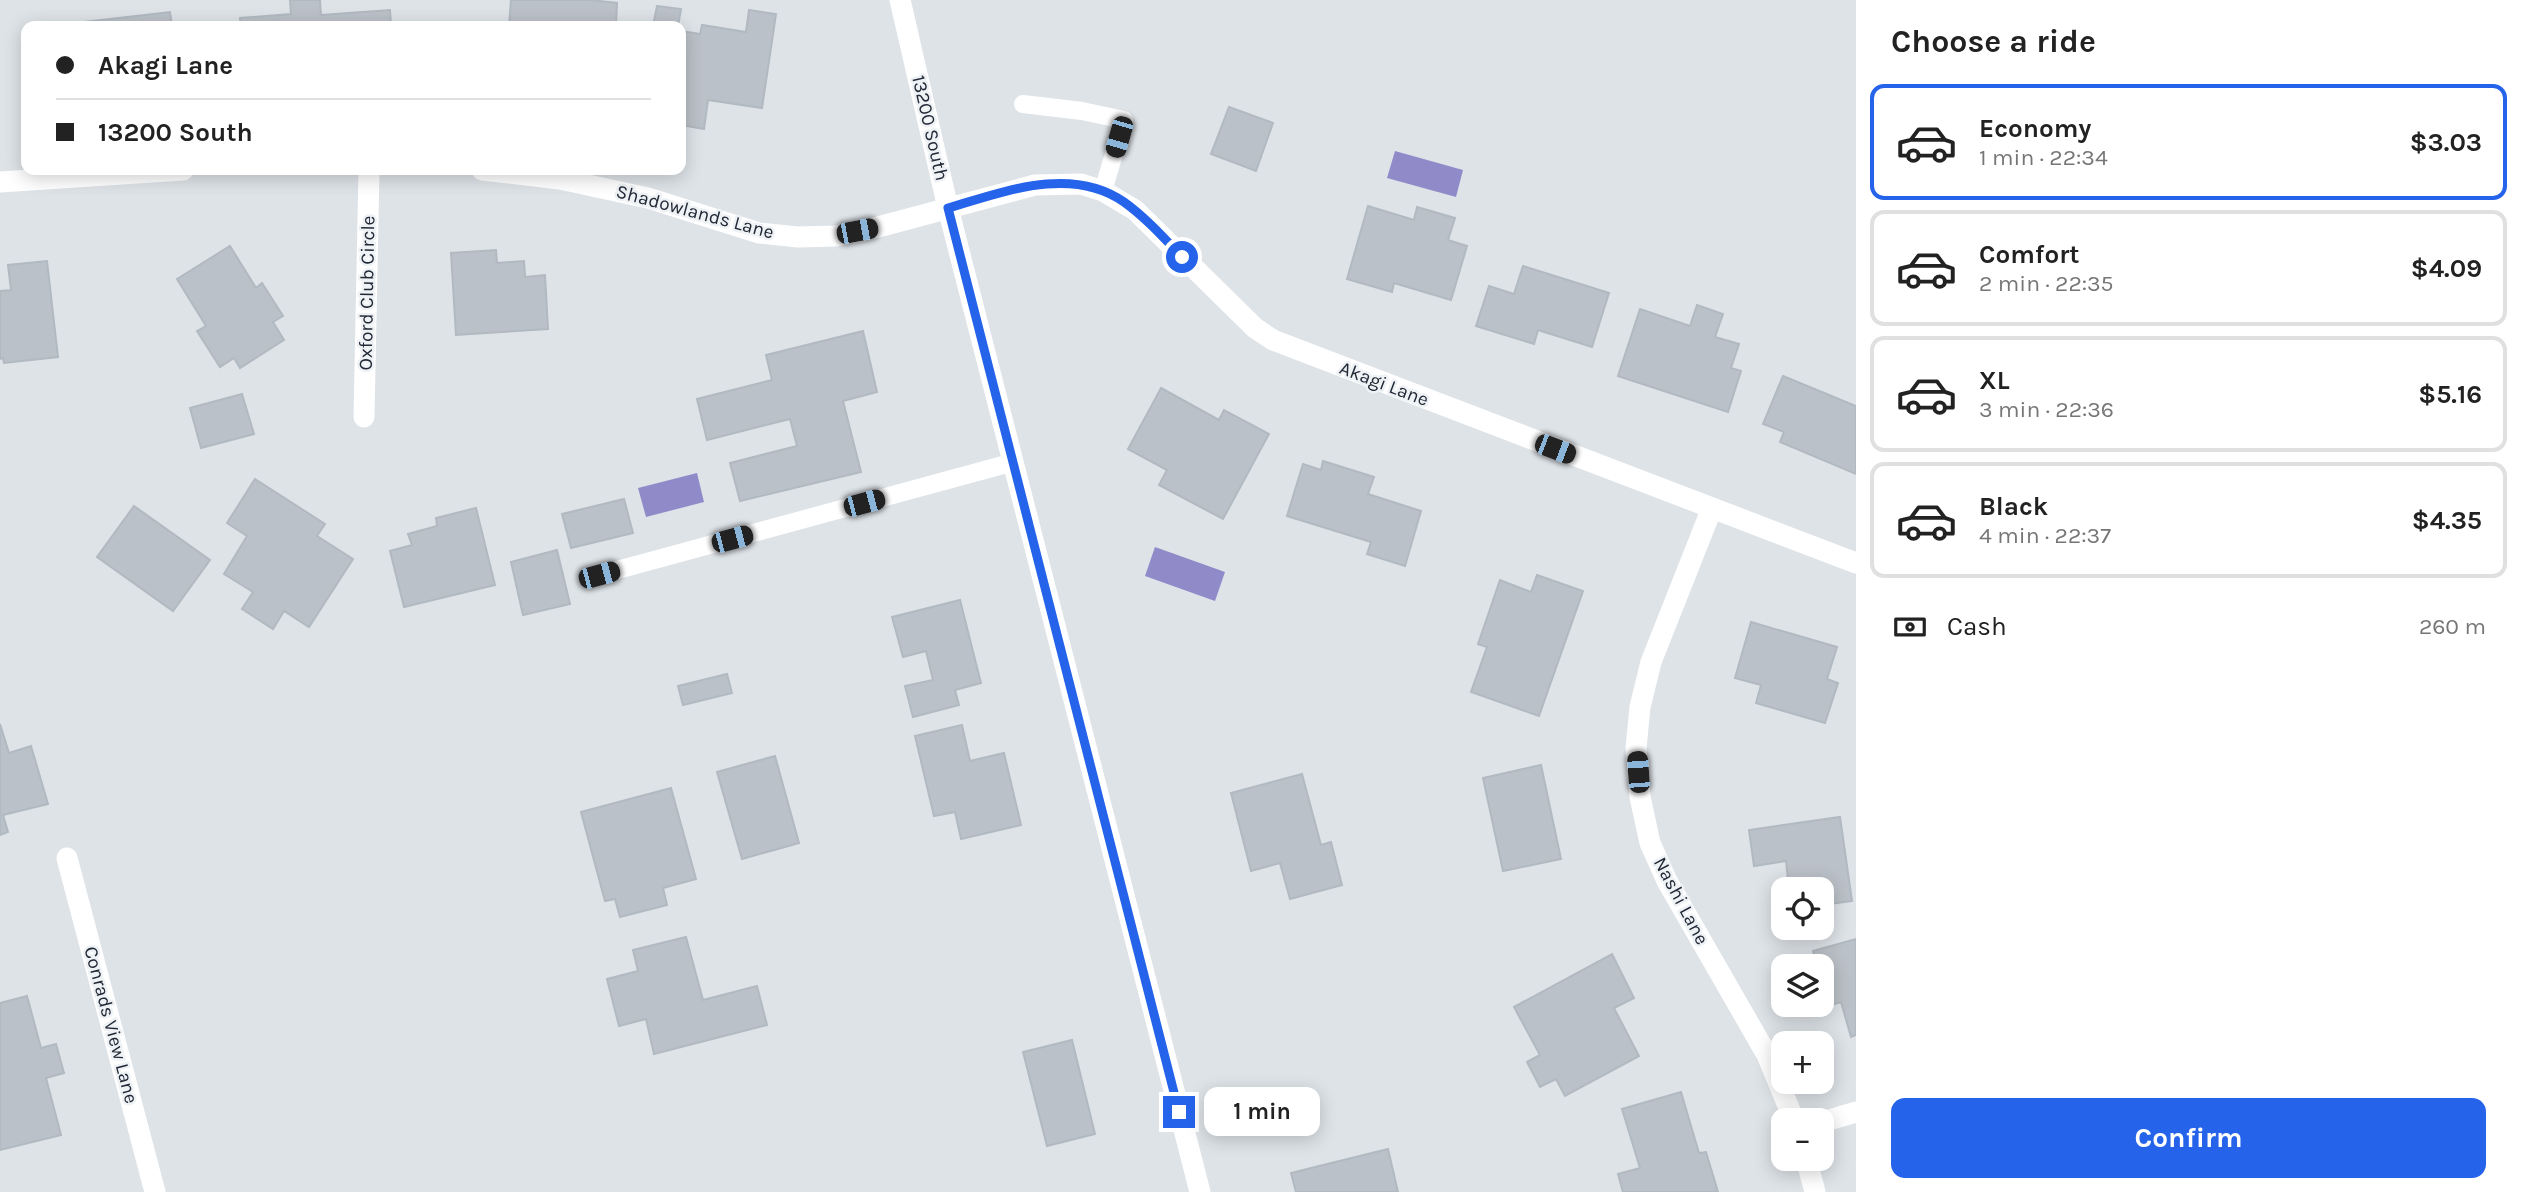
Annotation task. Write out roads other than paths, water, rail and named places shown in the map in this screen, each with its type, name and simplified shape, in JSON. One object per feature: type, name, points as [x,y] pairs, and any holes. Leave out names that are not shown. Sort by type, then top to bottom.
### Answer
[{"type":"street","name":"13200 South","points":[[900,0],[948,208],[1200,1192]]},
{"type":"street","points":[[0,182],[107,175]]},
{"type":"street","name":"Oxford Club Circle","points":[[364,417],[369,175]]},
{"type":"street","name":"Shadowlands Lane","points":[[530,175],[559,178],[648,198],[759,233],[798,237],[836,236],[948,208]]},
{"type":"street","name":"Akagi Lane","points":[[948,208],[1035,185],[1081,184],[1103,191],[1135,210],[1255,328],[1273,340],[1856,563]]},
{"type":"street","name":"Nashi Lane","points":[[1712,508],[1651,662],[1640,707],[1637,734],[1640,797],[1650,843],[1667,881],[1767,1055],[1789,1108]]},
{"type":"street","name":"Conrads View Lane","points":[[67,858],[155,1192]]},
{"type":"street","points":[[1834,1118],[1856,1112]]},
{"type":"street","points":[[1809,1171],[1815,1192]]},
{"type":"lane","points":[[1023,104],[1082,111],[1124,120],[1103,191]]},
{"type":"lane","points":[[599,575],[1014,462]]}]
